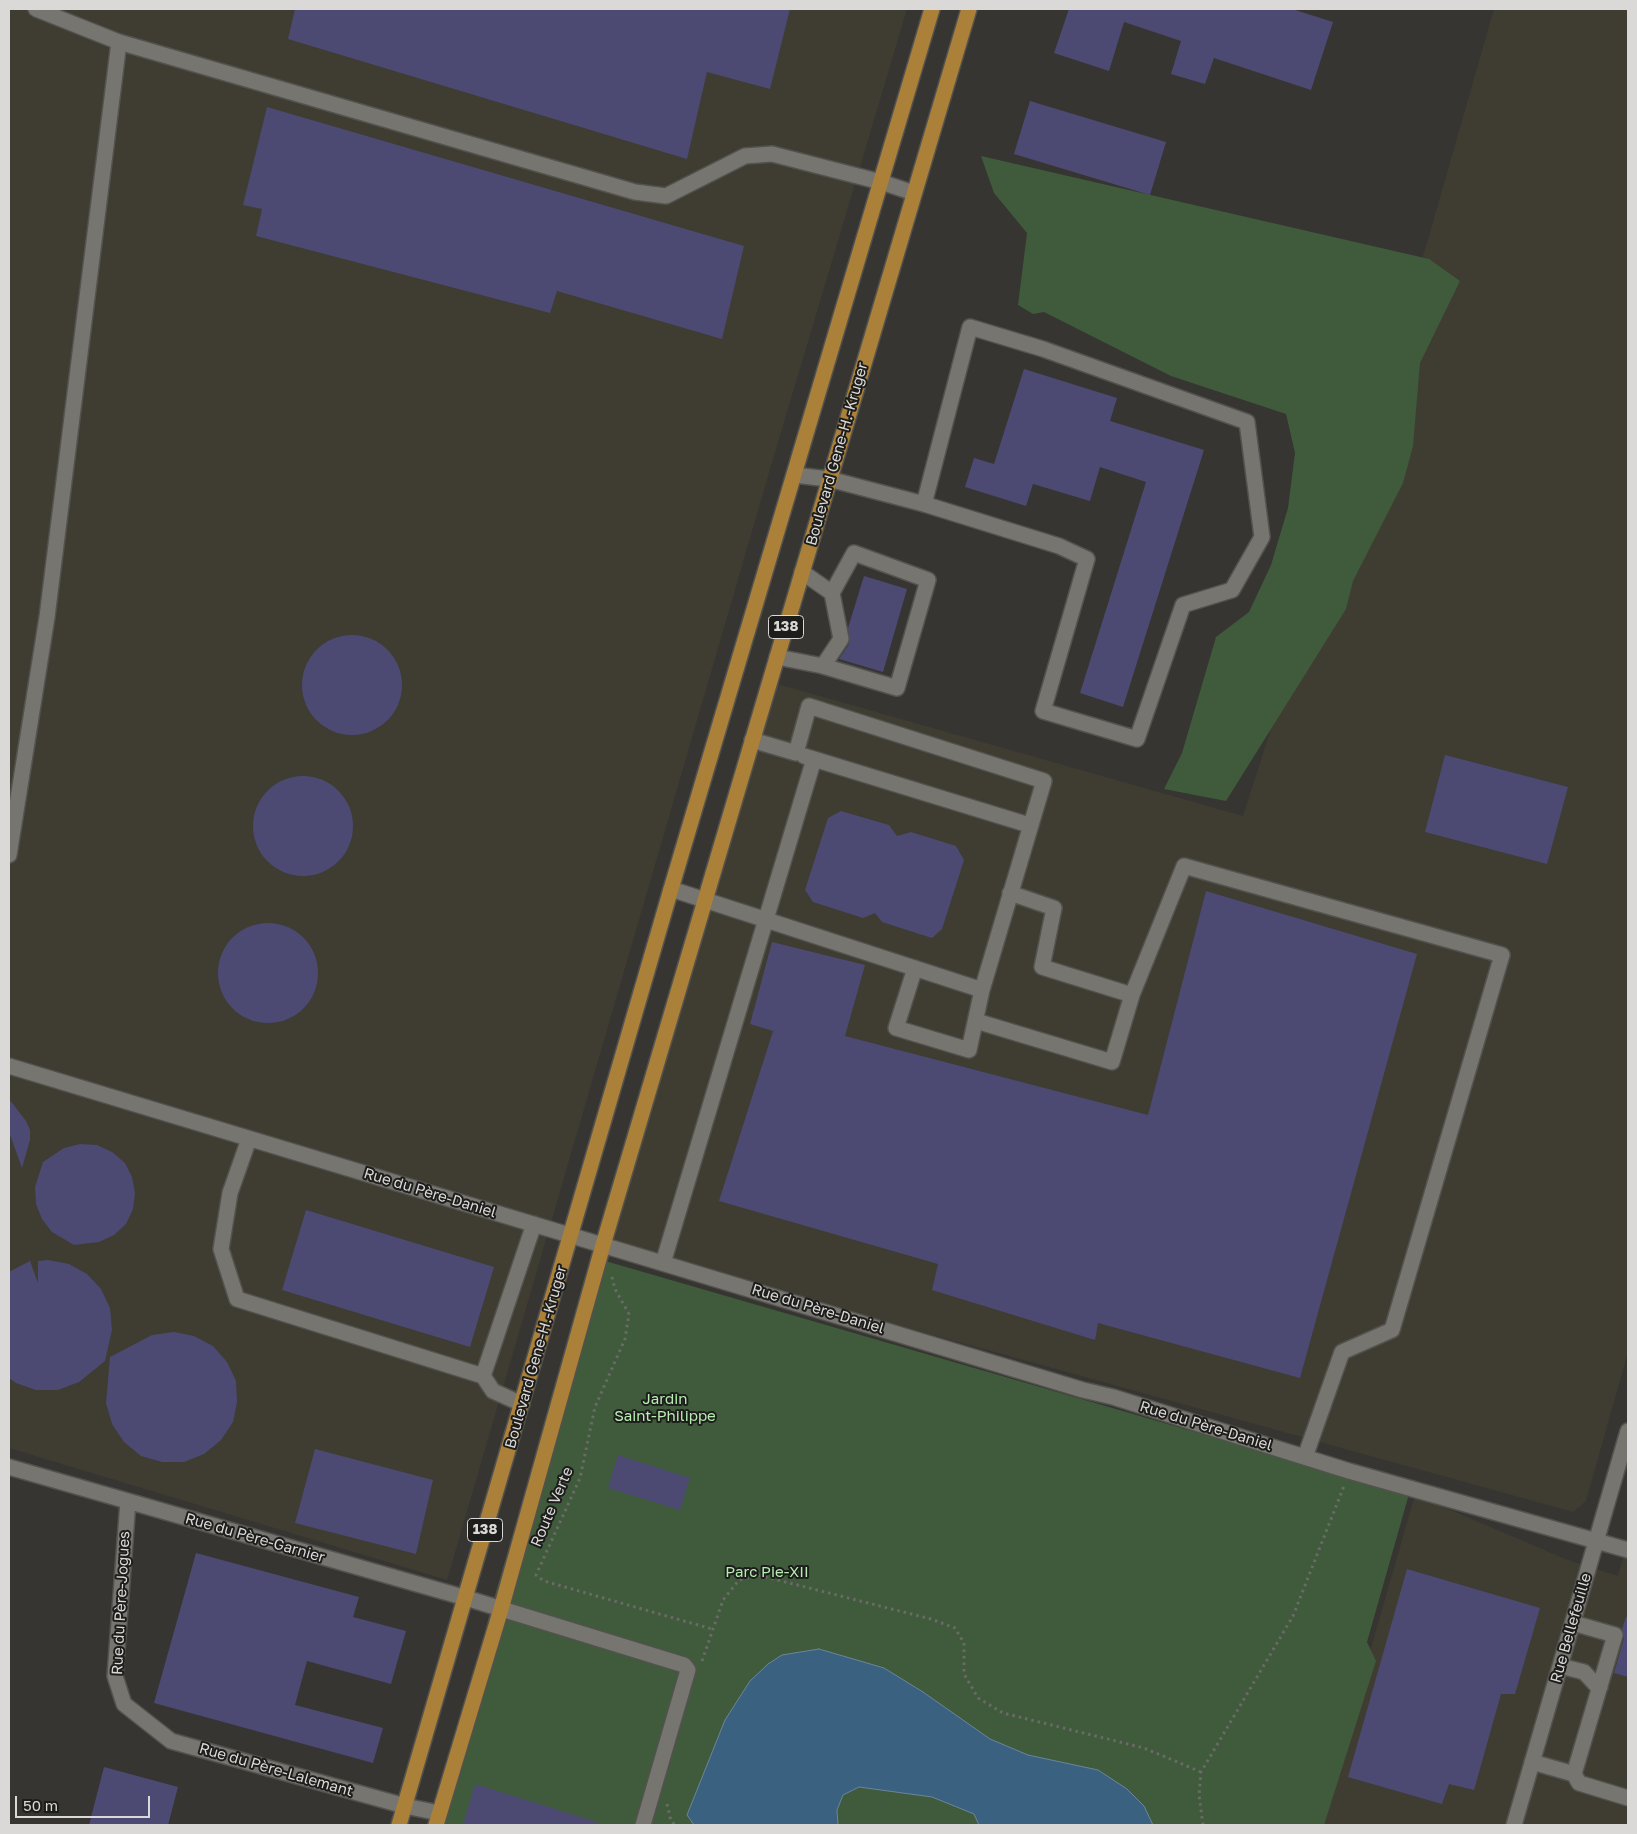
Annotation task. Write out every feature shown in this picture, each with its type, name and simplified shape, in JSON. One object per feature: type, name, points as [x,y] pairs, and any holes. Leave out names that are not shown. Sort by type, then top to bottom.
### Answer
[{"type":"main road","name":"Boulevard Gene-H.-Kruger","points":[[399,1825],[671,889],[932,9]]},
{"type":"main road","name":"Boulevard Gene-H.-Kruger","points":[[438,1819],[501,1609],[603,1245],[968,9]]},
{"type":"street","points":[[36,9],[119,42],[635,192],[666,196],[745,156],[772,154],[881,182],[914,193]]},
{"type":"street","points":[[9,856],[47,617],[119,42]]},
{"type":"street","points":[[794,475],[830,479],[924,504],[1059,546],[1087,559],[1043,710],[1137,740],[1183,605],[1232,590],[1262,537],[1247,422],[1043,349],[970,327],[924,504]]},
{"type":"street","points":[[777,657],[823,666],[897,688],[928,580],[854,553],[832,593],[841,639],[823,666]]},
{"type":"street","points":[[802,572],[832,593]]},
{"type":"street","points":[[796,753],[809,706],[1044,781],[1029,825],[982,990],[969,1050],[896,1028],[915,968]]},
{"type":"street","points":[[752,740],[1029,825]]},
{"type":"street","points":[[663,1263],[814,759]]},
{"type":"street","points":[[976,1022],[1112,1062],[1132,995],[1184,866],[1502,955],[1392,1330],[1342,1352],[1305,1457]]},
{"type":"street","points":[[671,889],[982,990]]},
{"type":"street","points":[[1010,893],[1054,908],[1042,967],[1132,995]]},
{"type":"street","name":"Rue du Père-Daniel","points":[[9,1066],[1084,1390],[1113,1397],[1349,1471],[1628,1550]]},
{"type":"street","points":[[249,1139],[230,1193],[221,1249],[237,1299],[483,1376],[493,1391],[522,1404]]},
{"type":"street","points":[[483,1376],[534,1224]]},
{"type":"street","name":"Rue Bellefeuille","points":[[1514,1825],[1628,1431]]},
{"type":"street","name":"Rue du Père-Garnier","points":[[9,1467],[466,1598],[684,1665],[688,1670],[643,1825]]},
{"type":"street","name":"Rue du Père-Jogues","points":[[124,1704],[115,1676],[128,1501]]},
{"type":"street","points":[[1573,1623],[1615,1635],[1574,1774]]},
{"type":"street","points":[[1560,1666],[1584,1672],[1596,1685],[1600,1686]]},
{"type":"street","name":"Rue du Père-Lalemant","points":[[124,1704],[171,1741],[405,1806],[438,1819]]},
{"type":"street","points":[[1532,1762],[1574,1774],[1579,1783],[1628,1798]]},
{"type":"path","name":"Route Verte","points":[[610,1272],[616,1289],[629,1314],[625,1339],[595,1407],[580,1478],[536,1575],[544,1580],[712,1629],[723,1600],[739,1580],[758,1575],[931,1619],[955,1628],[964,1643],[964,1674],[978,1698],[1002,1713],[1144,1748],[1201,1772]]},
{"type":"path","points":[[1203,1825],[1199,1795],[1201,1772],[1293,1616],[1349,1471]]},
{"type":"shaded area","points":[[9,9],[907,9],[771,466],[447,1580],[9,1448]]},
{"type":"shaded area","points":[[1494,9],[1628,9],[1628,1352],[1586,1501],[1573,1512],[604,1244],[774,683],[1243,816],[1427,243]]},
{"type":"shaded area","points":[[1415,1495],[1568,1560],[1618,1576],[1628,1541],[1628,1825],[1320,1825]]},
{"type":"green space","points":[[981,156],[1429,259],[1460,281],[1420,363],[1413,446],[1403,483],[1353,581],[1346,609],[1226,801],[1164,789],[1182,753],[1216,637],[1249,612],[1271,565],[1288,508],[1295,453],[1286,414],[1171,376],[1044,312],[1033,314],[1018,305],[1027,233],[994,193]]},
{"type":"green space","name":"Parc Pie-XII","points":[[595,1258],[1409,1494],[1367,1642],[1376,1661],[1324,1825],[438,1825],[490,1612]]},
{"type":"water","points":[[819,1649],[884,1668],[923,1692],[990,1739],[1028,1755],[1098,1770],[1127,1789],[1144,1806],[1153,1825],[979,1825],[974,1814],[932,1797],[859,1787],[843,1795],[837,1810],[838,1825],[694,1825],[687,1815],[725,1720],[750,1681],[768,1664],[782,1655]]},
{"type":"building","points":[[295,9],[790,9],[770,89],[707,72],[687,159],[288,39]]},
{"type":"building","points":[[1069,9],[1292,9],[1333,22],[1311,90],[1214,58],[1205,84],[1171,74],[1181,41],[1124,22],[1109,71],[1054,53]]},
{"type":"building","points":[[1030,101],[1166,142],[1150,195],[1014,154]]},
{"type":"building","points":[[267,107],[744,246],[722,339],[557,291],[550,313],[256,236],[262,209],[243,205]]},
{"type":"building","points":[[1024,369],[1117,398],[1110,421],[1204,450],[1123,707],[1080,693],[1146,482],[1100,467],[1090,501],[1033,484],[1026,506],[965,487],[974,458],[994,464]]},
{"type":"building","points":[[864,576],[907,589],[883,672],[839,659],[849,644],[848,628]]},
{"type":"building","points":[[352,635],[371,639],[387,650],[398,666],[402,685],[398,704],[387,720],[371,731],[352,735],[333,731],[317,720],[306,704],[302,685],[306,666],[317,650],[333,639]]},
{"type":"building","points":[[1445,755],[1568,787],[1547,864],[1425,832]]},
{"type":"building","points":[[303,776],[322,780],[338,791],[349,807],[353,826],[349,845],[338,861],[322,872],[303,876],[284,872],[268,861],[257,845],[253,826],[257,807],[268,791],[284,780]]},
{"type":"building","points":[[841,811],[889,825],[897,836],[911,832],[956,846],[964,860],[942,929],[932,938],[882,922],[875,913],[863,918],[813,902],[805,890],[828,818]]},
{"type":"building","points":[[1206,891],[1417,954],[1300,1378],[1098,1323],[1095,1340],[932,1290],[938,1264],[719,1201],[773,1031],[750,1024],[772,942],[865,965],[845,1036],[1148,1115]]},
{"type":"building","points":[[268,923],[287,927],[303,938],[314,954],[318,973],[314,992],[303,1008],[287,1019],[268,1023],[249,1019],[233,1008],[222,992],[218,973],[222,954],[233,938],[249,927]]},
{"type":"building","points":[[9,1099],[26,1121],[30,1130],[30,1140],[22,1168],[9,1132]]},
{"type":"building","points":[[80,1144],[97,1145],[112,1152],[125,1163],[132,1177],[135,1193],[133,1209],[126,1224],[114,1235],[99,1242],[74,1245],[52,1232],[42,1219],[36,1204],[35,1187],[43,1162],[64,1148]]},
{"type":"building","points":[[306,1210],[494,1267],[470,1347],[282,1290]]},
{"type":"building","points":[[48,1260],[69,1264],[87,1274],[101,1289],[110,1308],[112,1330],[105,1361],[79,1382],[58,1390],[36,1390],[16,1383],[9,1378],[9,1272],[30,1261],[38,1283],[38,1261]]},
{"type":"building","points":[[174,1332],[194,1336],[213,1346],[227,1362],[236,1381],[237,1402],[233,1422],[221,1440],[204,1454],[184,1462],[162,1462],[141,1456],[124,1442],[112,1424],[106,1403],[110,1357],[152,1335]]},
{"type":"building","points":[[315,1449],[433,1480],[416,1554],[295,1523]]},
{"type":"building","points":[[618,1455],[690,1478],[680,1510],[608,1488]]},
{"type":"building","points":[[196,1553],[359,1597],[353,1617],[406,1631],[391,1684],[307,1661],[295,1705],[383,1728],[373,1763],[154,1703]]},
{"type":"building","points":[[1407,1569],[1540,1608],[1515,1694],[1501,1694],[1474,1790],[1449,1784],[1442,1804],[1348,1777]]},
{"type":"building","points":[[1626,1617],[1628,1617],[1628,1677],[1614,1673],[1624,1638],[1622,1629]]},
{"type":"building","points":[[104,1767],[178,1787],[168,1825],[89,1825]]},
{"type":"building","points":[[475,1784],[597,1822],[596,1825],[463,1825]]},
{"type":"park label","name":"Jardin Saint-Philippe","points":[[665,1408]]}]
